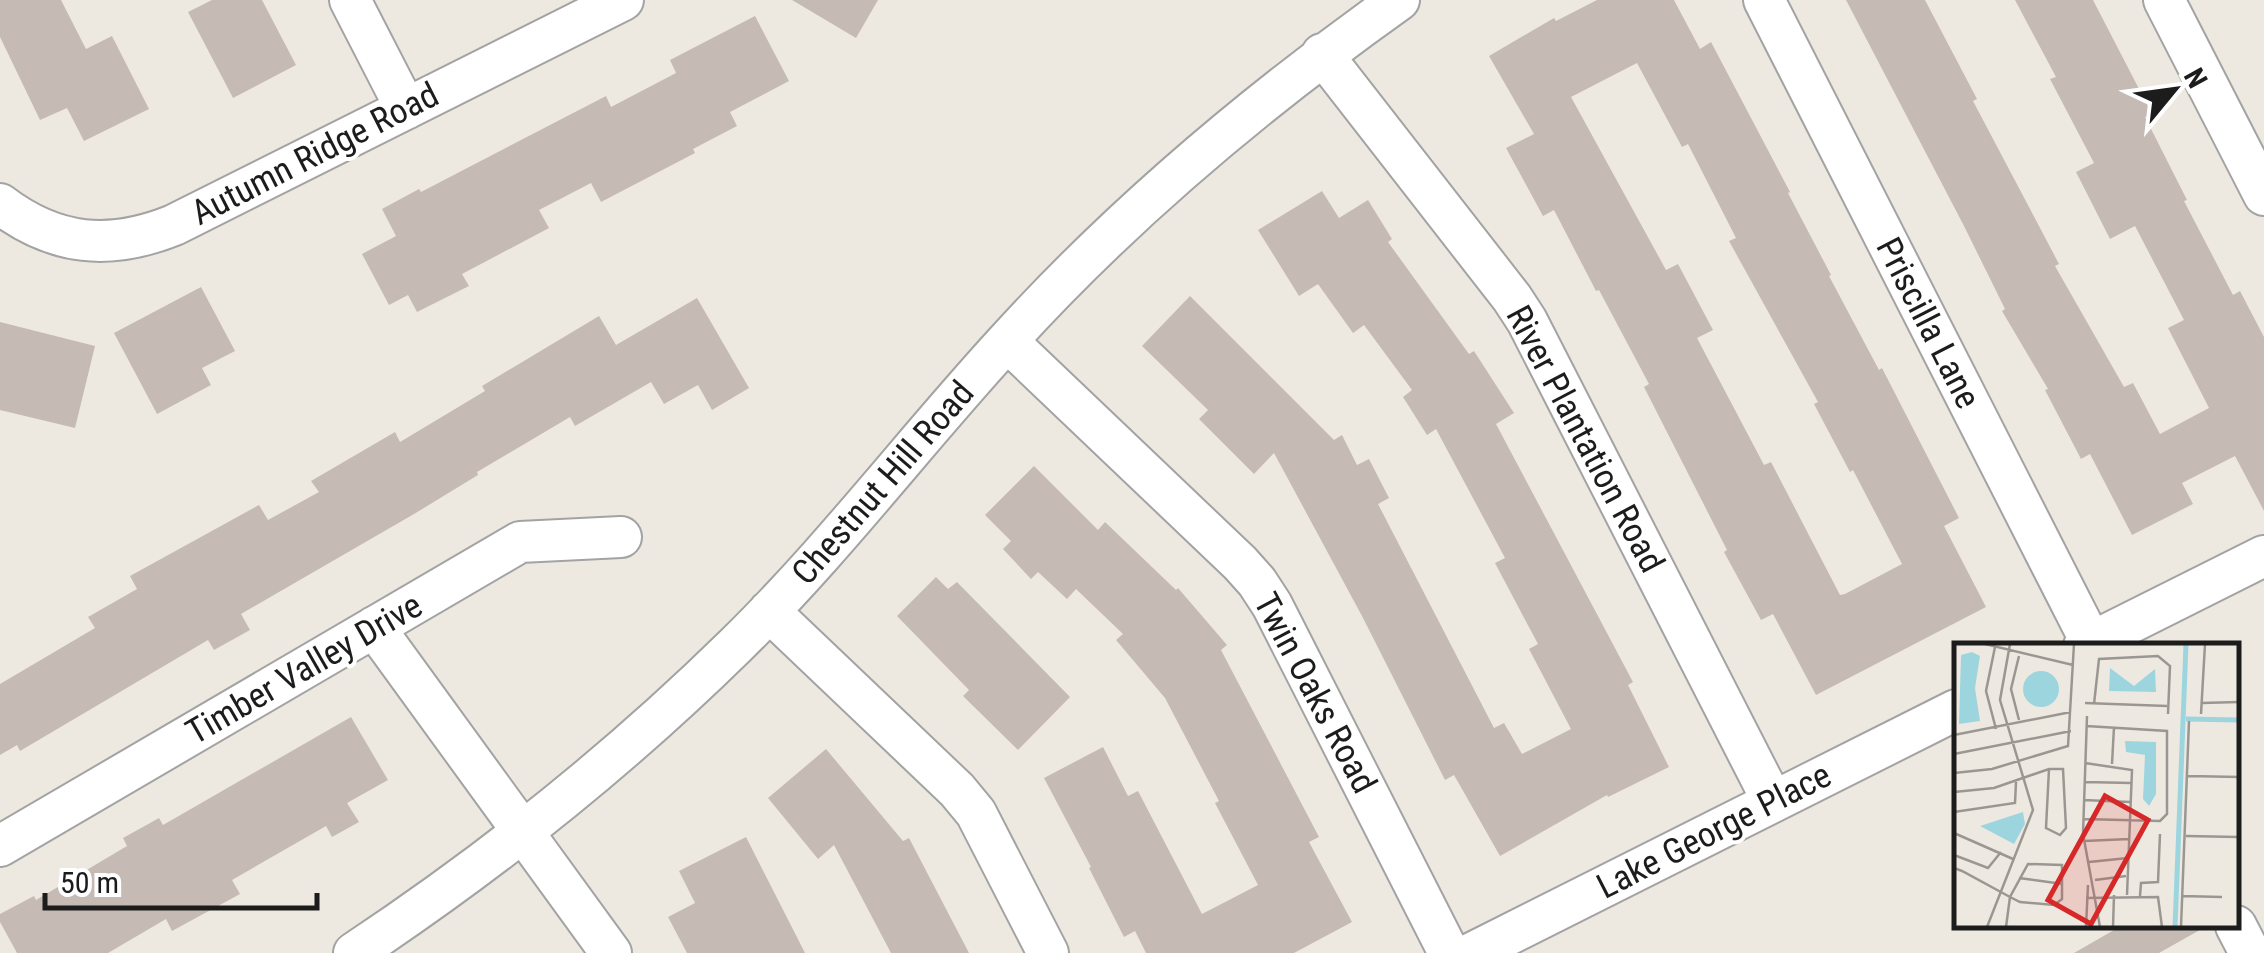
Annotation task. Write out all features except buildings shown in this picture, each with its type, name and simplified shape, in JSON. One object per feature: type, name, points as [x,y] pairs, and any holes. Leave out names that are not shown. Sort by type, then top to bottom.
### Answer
[{"type":"street","points":[[350,0],[406,108]]},
{"type":"street","name":"Autumn Ridge Road","points":[[0,204],[41,229],[67,238],[108,242],[149,235],[623,0]]},
{"type":"street","name":"Chestnut Hill Road","points":[[354,953],[435,900],[632,742],[769,612],[1007,341],[1120,225],[1212,142],[1322,54],[1399,0]]},
{"type":"street","name":"Priscilla Lane","points":[[1764,0],[2089,643]]},
{"type":"street","points":[[2164,0],[2264,196]]},
{"type":"street","name":"River Plantation Road","points":[[1322,54],[1527,321],[1773,802]]},
{"type":"street","name":"Twin Oaks Road","points":[[1007,341],[1257,582],[1449,953]]},
{"type":"street","name":"Timber Valley Drive","points":[[0,846],[520,542],[621,537]]},
{"type":"street","points":[[2092,643],[2264,556]]},
{"type":"street","points":[[769,612],[957,790],[976,813],[1048,953]]},
{"type":"street","points":[[374,627],[611,953]]},
{"type":"street","name":"Lake George Place","points":[[1472,953],[1954,711]]},
{"type":"street","points":[[2237,928],[2250,953]]}]
